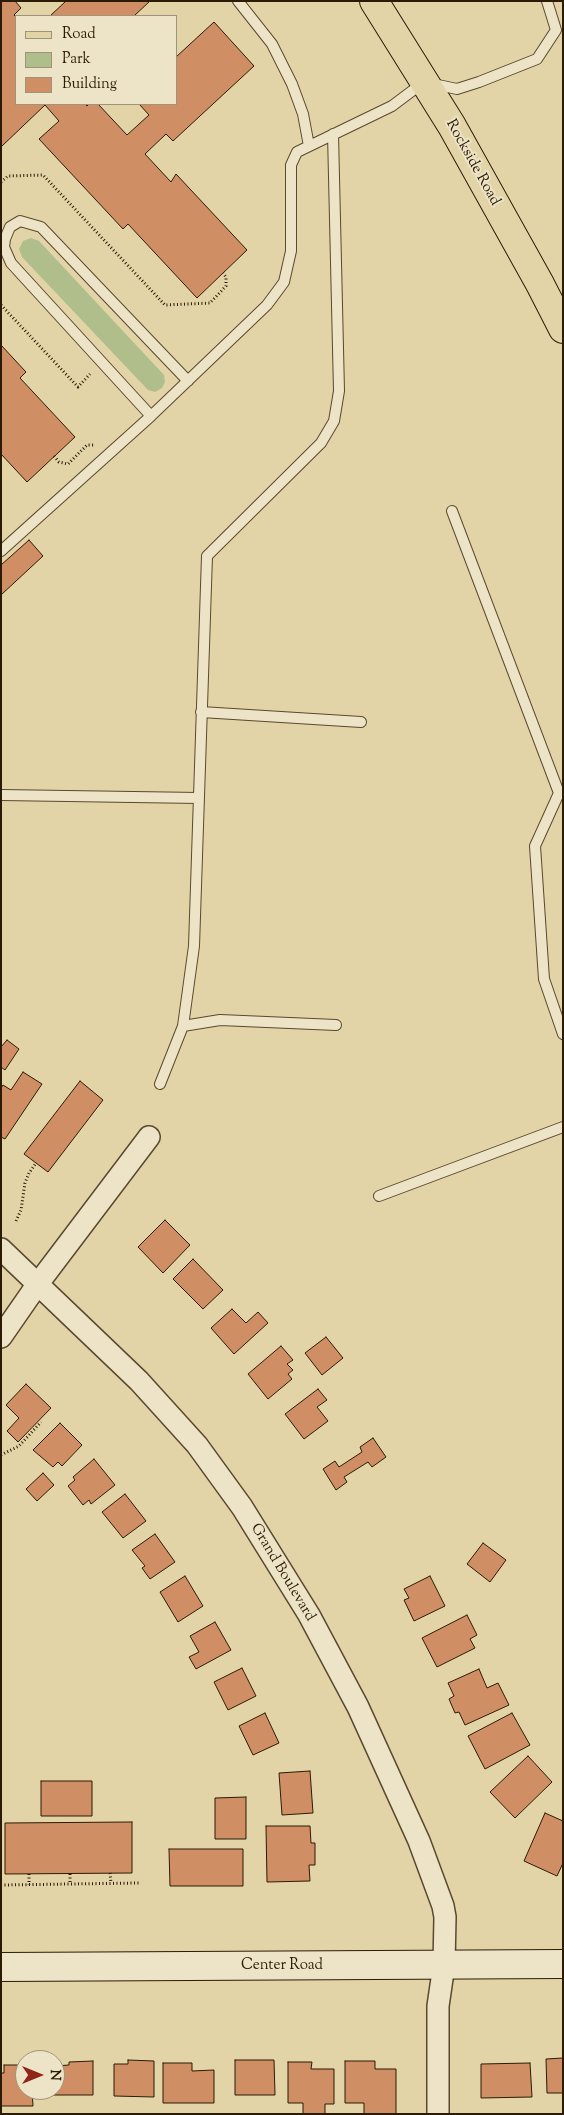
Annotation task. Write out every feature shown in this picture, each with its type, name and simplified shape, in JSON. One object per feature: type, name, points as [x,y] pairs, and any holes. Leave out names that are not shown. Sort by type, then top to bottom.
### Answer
[{"type":"main road","name":"Rockside Road","points":[[374,1],[452,126],[563,329]]},
{"type":"main road","name":"Center Road","points":[[1,1967],[563,1964]]},
{"type":"street","points":[[1,1337],[37,1285],[149,1137]]},
{"type":"street","name":"Grand Boulevard","points":[[1,1249],[139,1381],[197,1445],[242,1507],[309,1615],[358,1707],[422,1849],[443,1906],[445,1917],[444,1965],[438,2006],[438,2114]]},
{"type":"lane","points":[[238,1],[272,44],[292,84],[302,114],[309,146]]},
{"type":"lane","points":[[1,551],[188,381],[267,305],[284,282],[291,251],[291,165],[297,152],[392,106],[424,82],[457,89],[537,59],[559,29],[547,1]]},
{"type":"lane","points":[[160,1084],[183,1026],[194,946],[207,556],[321,443],[334,421],[339,391],[333,134]]},
{"type":"lane","points":[[150,416],[11,263],[4,247],[4,239],[10,227],[20,221],[42,227],[188,381]]},
{"type":"lane","points":[[452,511],[561,793],[535,846],[544,979],[563,1034]]},
{"type":"lane","points":[[202,712],[361,722]]},
{"type":"lane","points":[[1,795],[199,798]]},
{"type":"lane","points":[[183,1026],[220,1020],[336,1025]]},
{"type":"lane","points":[[379,1196],[563,1127]]},
{"type":"path","points":[[1,182],[8,176],[43,175],[165,305],[210,303],[226,286],[226,277],[223,273]]},
{"type":"path","points":[[1,305],[78,387],[102,363]]},
{"type":"path","points":[[16,1221],[21,1210],[25,1183],[36,1163]]},
{"type":"path","points":[[1,1455],[19,1446],[41,1422]]},
{"type":"path","points":[[110,1873],[111,1884]]},
{"type":"path","points":[[29,1874],[29,1885]]},
{"type":"path","points":[[70,1874],[70,1884]]},
{"type":"path","points":[[1,1885],[139,1883]]},
{"type":"green space","points":[[31,238],[39,241],[164,375],[165,382],[162,388],[155,392],[148,390],[22,257],[19,249],[23,241]]},
{"type":"building","points":[[1,1],[15,1],[21,8],[14,15],[15,105],[45,105],[1,147]]},
{"type":"building","points":[[66,1],[150,1],[135,15],[51,15]]},
{"type":"building","points":[[214,22],[254,66],[173,141],[166,134],[145,154],[171,182],[176,174],[247,250],[197,298],[128,224],[123,229],[39,139],[59,121],[45,105],[99,105],[127,135],[149,115],[140,105],[178,105],[178,55]]},
{"type":"building","points":[[1,345],[26,372],[20,378],[75,437],[27,482],[1,454]]},
{"type":"building","points":[[29,540],[43,556],[1,595],[1,565]]},
{"type":"building","points":[[7,1040],[19,1049],[5,1070],[1,1067],[1,1047]]},
{"type":"building","points":[[23,1072],[42,1084],[5,1139],[1,1137],[1,1088],[3,1085],[11,1090]]},
{"type":"building","points":[[80,1081],[103,1100],[48,1172],[24,1154]]},
{"type":"building","points":[[165,1220],[190,1245],[163,1273],[138,1247]]},
{"type":"building","points":[[193,1259],[223,1290],[203,1309],[173,1279]]},
{"type":"building","points":[[232,1309],[246,1323],[258,1312],[268,1323],[234,1354],[211,1328]]},
{"type":"building","points":[[326,1337],[343,1358],[322,1375],[305,1353]]},
{"type":"building","points":[[281,1346],[293,1360],[287,1364],[293,1370],[288,1374],[292,1379],[268,1399],[248,1374]]},
{"type":"building","points":[[26,1384],[51,1408],[18,1442],[7,1431],[19,1418],[6,1405]]},
{"type":"building","points":[[318,1389],[327,1400],[317,1407],[328,1421],[304,1439],[285,1414]]},
{"type":"building","points":[[60,1423],[82,1445],[62,1466],[58,1462],[53,1467],[33,1450]]},
{"type":"building","points":[[373,1438],[386,1457],[372,1467],[368,1462],[344,1477],[347,1482],[336,1490],[323,1469],[335,1461],[339,1467],[362,1452],[360,1447]]},
{"type":"building","points":[[94,1459],[115,1485],[91,1504],[89,1500],[83,1505],[68,1486],[75,1480],[73,1477]]},
{"type":"building","points":[[43,1473],[54,1485],[37,1501],[26,1489]]},
{"type":"building","points":[[125,1494],[146,1521],[123,1538],[102,1512]]},
{"type":"building","points":[[155,1534],[175,1562],[150,1579],[142,1568],[145,1566],[132,1550]]},
{"type":"building","points":[[483,1543],[506,1560],[490,1582],[467,1564]]},
{"type":"building","points":[[185,1576],[203,1606],[178,1622],[160,1592]]},
{"type":"building","points":[[430,1576],[445,1606],[414,1621],[404,1600],[409,1598],[404,1589]]},
{"type":"building","points":[[467,1615],[477,1635],[470,1639],[475,1648],[437,1667],[422,1638]]},
{"type":"building","points":[[215,1622],[231,1650],[196,1669],[189,1657],[199,1652],[190,1636]]},
{"type":"building","points":[[242,1668],[256,1696],[228,1710],[214,1682]]},
{"type":"building","points":[[479,1669],[487,1688],[498,1683],[509,1705],[465,1725],[459,1712],[455,1713],[449,1699],[454,1696],[448,1683]]},
{"type":"building","points":[[265,1713],[279,1743],[253,1755],[239,1726]]},
{"type":"building","points":[[512,1713],[530,1745],[485,1769],[468,1736]]},
{"type":"building","points":[[528,1756],[552,1782],[515,1818],[490,1792]]},
{"type":"building","points":[[310,1771],[313,1813],[282,1815],[279,1773]]},
{"type":"building","points":[[41,1781],[92,1781],[92,1816],[41,1816]]},
{"type":"building","points":[[246,1797],[246,1839],[215,1839],[215,1798]]},
{"type":"building","points":[[545,1813],[563,1821],[563,1863],[557,1876],[524,1861]]},
{"type":"building","points":[[132,1822],[132,1873],[5,1874],[5,1823]]},
{"type":"building","points":[[266,1826],[310,1826],[311,1843],[315,1843],[315,1865],[309,1865],[310,1881],[267,1882]]},
{"type":"building","points":[[169,1849],[243,1849],[243,1886],[170,1886]]},
{"type":"building","points":[[563,2058],[563,2093],[547,2093],[546,2059]]},
{"type":"building","points":[[128,2060],[154,2061],[154,2097],[114,2096],[114,2064],[128,2064]]},
{"type":"building","points":[[235,2060],[274,2060],[275,2095],[235,2095]]},
{"type":"building","points":[[93,2061],[93,2095],[65,2095],[65,2065],[69,2065],[69,2062]]},
{"type":"building","points":[[345,2061],[375,2061],[375,2069],[396,2069],[396,2114],[364,2114],[364,2103],[345,2103]]},
{"type":"building","points":[[288,2062],[312,2062],[311,2069],[334,2069],[334,2104],[325,2104],[325,2114],[303,2114],[303,2103],[288,2103]]},
{"type":"building","points":[[163,2063],[192,2063],[192,2071],[214,2070],[214,2103],[163,2103]]},
{"type":"building","points":[[530,2063],[532,2097],[481,2098],[481,2064]]},
{"type":"building","points":[[4,2065],[15,2065],[15,2100],[33,2100],[33,2106],[1,2106],[1,2073],[4,2073]]}]
